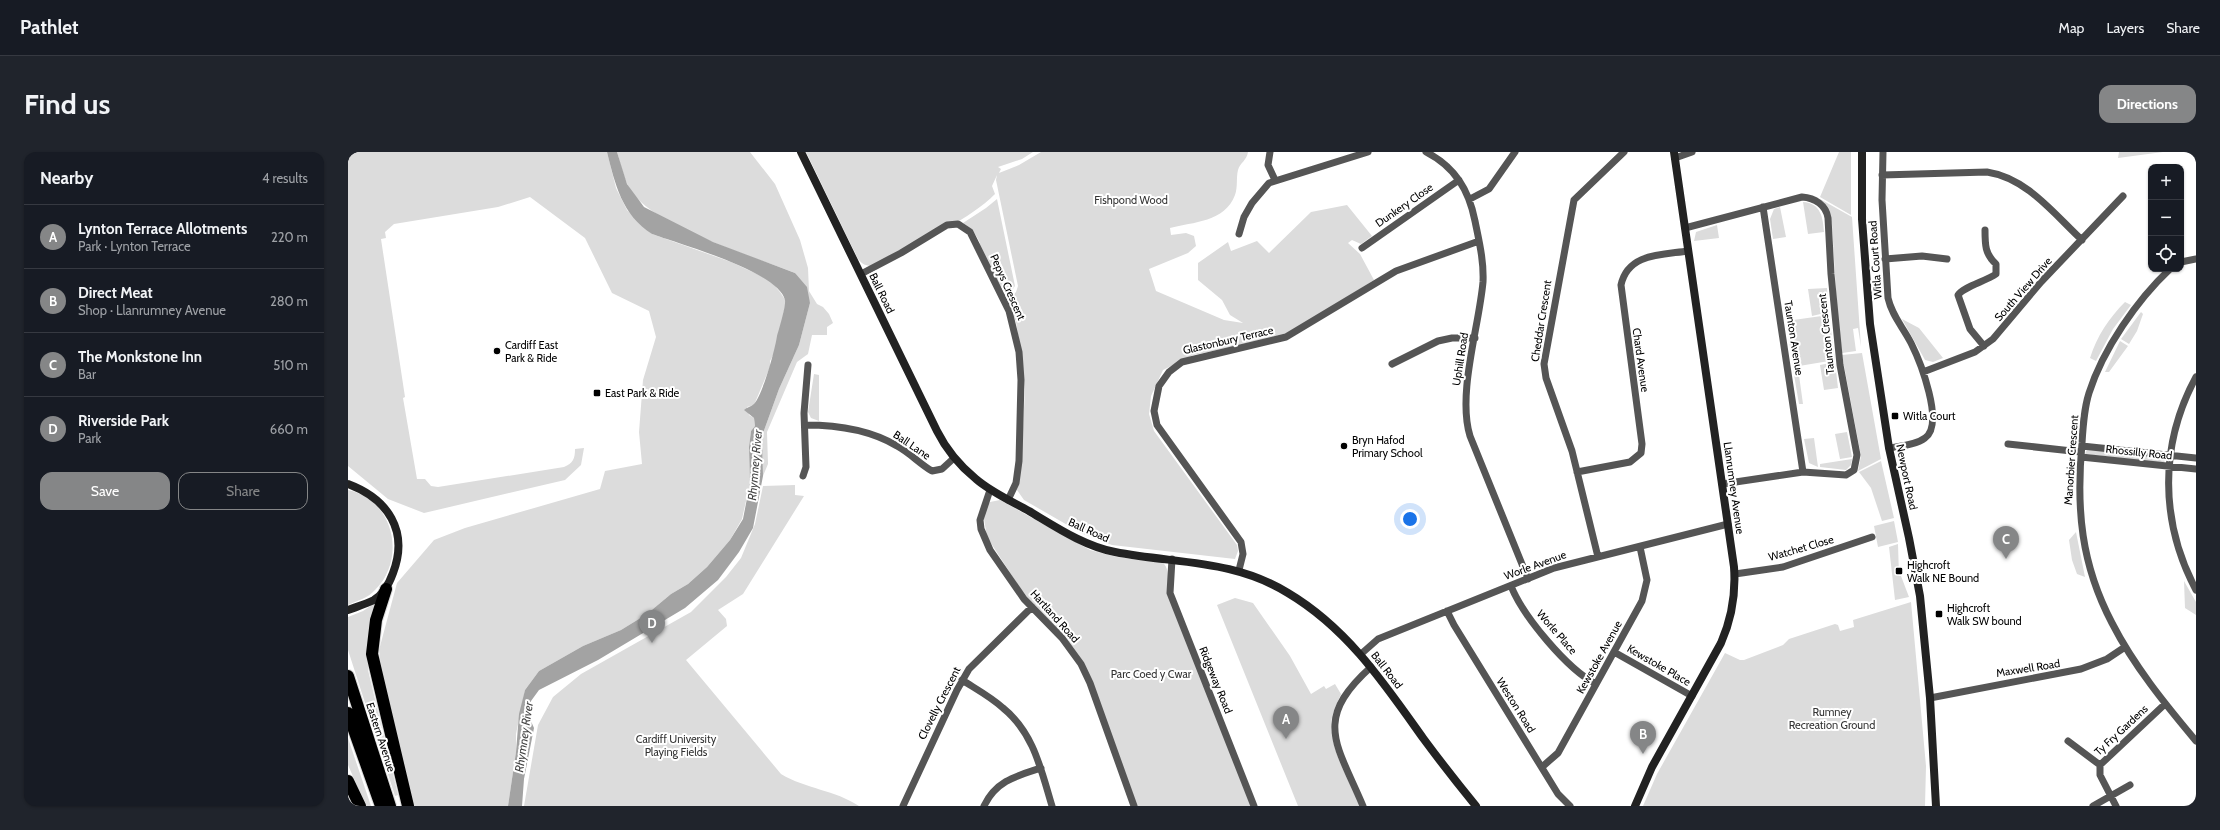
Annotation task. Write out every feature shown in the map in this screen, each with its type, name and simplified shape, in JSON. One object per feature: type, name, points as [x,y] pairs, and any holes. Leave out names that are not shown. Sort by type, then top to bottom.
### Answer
[{"type":"highway","points":[[386,589],[376,620],[372,654],[408,806]]},
{"type":"highway","name":"Eastern Avenue","points":[[348,676],[390,806]]},
{"type":"highway","name":"Eastern Avenue","points":[[348,713],[381,806]]},
{"type":"highway","points":[[348,781],[360,806]]},
{"type":"street","name":"Ball Road","points":[[801,152],[936,431],[954,458],[969,474],[990,490],[1074,537],[1099,548],[1122,554],[1172,559],[1239,570],[1274,584],[1301,601],[1332,625],[1361,654],[1476,806]]},
{"type":"street","points":[[1270,152],[1268,165],[1275,180]]},
{"type":"street","points":[[1239,234],[1244,217],[1252,203],[1264,187],[1275,180],[1359,153],[1368,152]]},
{"type":"street","name":"Uphill Road","points":[[1426,152],[1443,164],[1459,180],[1470,199],[1482,259],[1483,280],[1466,397],[1467,425],[1528,579]]},
{"type":"street","points":[[1470,199],[1489,189],[1516,152]]},
{"type":"street","name":"Cheddar Crescent","points":[[1598,557],[1577,472],[1546,378],[1544,355],[1574,200],[1624,152]]},
{"type":"street","points":[[1674,155],[1692,152]]},
{"type":"street","name":"Newport Road","points":[[1862,152],[1862,219],[1870,324],[1889,448],[1920,596],[1930,698],[1936,806]]},
{"type":"street","name":"Witla Court Road","points":[[1882,152],[1885,259],[1889,306],[1911,343],[1923,372],[1933,415],[1931,430],[1927,436],[1918,442],[1889,448]]},
{"type":"street","name":"Llanrumney Avenue","points":[[1636,806],[1652,767],[1726,633],[1734,604],[1735,574],[1674,155]]},
{"type":"street","points":[[1882,175],[1987,172],[2003,175],[2026,187],[2082,240]]},
{"type":"street","name":"Dunkery Close","points":[[1362,248],[1459,180]]},
{"type":"street","name":"South View Drive","points":[[1923,372],[1958,360],[1984,346],[2123,196]]},
{"type":"street","name":"Taunton Crescent","points":[[1685,228],[1794,198],[1807,197],[1821,204],[1827,213],[1828,218],[1831,280],[1840,365],[1857,460],[1854,470],[1846,475],[1803,472],[1722,484]]},
{"type":"street","name":"Taunton Avenue","points":[[1763,207],[1803,472]]},
{"type":"street","name":"Pepys Crescent","points":[[861,274],[901,253],[947,225],[958,224],[970,232],[1009,311],[1019,352],[1021,402],[1019,468],[1014,488],[1008,500]]},
{"type":"street","points":[[1984,346],[1970,329],[1958,295],[1960,291],[1983,282],[1996,274],[1996,264],[1988,255],[1986,249],[1985,230]]},
{"type":"street","name":"Glastonbury Terrace","points":[[1239,570],[1243,550],[1241,542],[1158,425],[1155,418],[1154,402],[1163,380],[1176,366],[1192,358],[1286,337],[1396,271],[1479,241]]},
{"type":"street","name":"Chard Avenue","points":[[1577,472],[1630,462],[1640,453],[1642,444],[1620,285],[1625,272],[1640,259],[1688,251]]},
{"type":"street","points":[[1885,259],[1922,256],[1947,259]]},
{"type":"street","points":[[2184,261],[2196,259]]},
{"type":"street","name":"Manorbier Crescent","points":[[2168,272],[2124,325],[2104,360],[2087,401],[2081,452],[2079,506],[2086,558],[2101,601],[2125,647],[2165,704],[2196,741]]},
{"type":"street","points":[[1392,364],[1438,341],[1452,338],[1475,338]]},
{"type":"street","points":[[803,476],[806,467],[804,413],[808,365]]},
{"type":"street","points":[[2196,377],[2176,421],[2169,466],[2169,491],[2174,536],[2196,590]]},
{"type":"street","name":"Ball Lane","points":[[805,425],[843,427],[880,437],[903,450],[932,471],[942,469],[954,458]]},
{"type":"street","points":[[2008,444],[2081,452]]},
{"type":"street","name":"Rhossilly Road","points":[[2081,452],[2170,455],[2196,458]]},
{"type":"street","name":"Rhossilly Road","points":[[2081,452],[2196,469]]},
{"type":"street","points":[[348,484],[379,502],[394,521],[400,545],[397,563],[386,589],[374,600],[348,610]]},
{"type":"street","name":"Hartland Road","points":[[990,490],[982,510],[980,520],[982,533],[1002,569],[1032,607],[1062,638],[1086,674],[1134,806]]},
{"type":"street","name":"Worle Avenue","points":[[1361,654],[1378,639],[1561,566],[1728,524]]},
{"type":"street","name":"Watchet Close","points":[[1735,574],[1783,567],[1872,537]]},
{"type":"street","name":"Kewstoke Avenue","points":[[1542,767],[1558,753],[1645,593],[1646,574],[1640,547]]},
{"type":"street","name":"Ridgeway Road","points":[[1172,559],[1170,593],[1254,806]]},
{"type":"street","name":"Worle Place","points":[[1511,586],[1523,610],[1571,666],[1580,675],[1596,684]]},
{"type":"street","name":"Clovelly Crescent","points":[[903,806],[962,680],[976,660],[1032,607]]},
{"type":"street","name":"Weston Road","points":[[1447,612],[1558,794],[1570,806]]},
{"type":"street","name":"Maxwell Road","points":[[1930,698],[2081,670],[2107,659],[2125,647]]},
{"type":"street","name":"Kewstoke Place","points":[[1614,652],[1692,696]]},
{"type":"street","points":[[1363,806],[1337,745],[1334,726],[1342,698],[1351,686],[1372,667]]},
{"type":"street","points":[[962,680],[1003,707],[1030,740],[1041,768],[1052,806]]},
{"type":"street","name":"Ty Fry Gardens","points":[[2116,806],[2100,775],[2100,765],[2165,704]]},
{"type":"street","points":[[2068,741],[2100,765]]},
{"type":"street","points":[[984,806],[993,792],[1004,781],[1041,768]]},
{"type":"street","points":[[2093,806],[2130,785]]},
{"type":"green space","points":[[348,152],[607,152],[616,188],[627,210],[652,234],[731,262],[770,280],[786,301],[776,350],[770,361],[770,367],[754,405],[747,407],[749,415],[754,418],[755,426],[751,431],[749,447],[750,483],[742,519],[730,540],[707,567],[688,584],[671,594],[647,614],[621,630],[583,646],[539,671],[525,690],[516,734],[516,752],[508,806],[414,806],[382,673],[379,650],[397,583],[434,540],[465,528],[600,489],[605,471],[642,464],[639,432],[643,380],[656,337],[649,311],[612,293],[585,238],[530,197],[498,207],[394,224],[385,232],[386,238],[381,239],[405,397],[403,398],[417,479],[425,479],[431,486],[438,487],[564,467],[570,464],[573,460],[575,449],[584,448],[581,465],[565,480],[424,513],[388,499],[348,466]]},
{"type":"green space","points":[[617,152],[750,152],[775,184],[800,240],[808,268],[809,291],[817,304],[823,307],[829,314],[833,323],[827,327],[827,335],[812,335],[808,354],[797,362],[767,432],[768,464],[763,476],[762,436],[779,389],[799,345],[810,303],[795,273],[707,240],[683,229],[644,205],[629,188]]},
{"type":"green space","name":"Fishpond Wood","points":[[806,152],[1033,152],[1022,159],[998,167],[1001,169],[999,173],[1019,165],[1041,152],[1248,152],[1238,170],[1235,195],[1224,211],[1216,216],[1198,222],[1170,228],[1171,235],[1186,233],[1194,236],[1196,246],[1188,253],[1149,269],[1156,291],[1224,320],[1243,323],[1230,315],[1222,300],[1198,280],[1198,263],[1228,242],[1231,251],[1257,241],[1269,253],[1311,212],[1347,205],[1372,236],[1361,244],[1352,240],[1348,243],[1360,254],[1374,280],[1293,331],[1273,339],[1193,355],[1163,370],[1151,396],[1149,414],[1154,431],[1237,545],[1238,551],[1235,559],[1112,545],[1083,534],[1024,500],[1017,490],[1022,447],[1025,389],[1016,322],[1008,301],[1016,292],[1018,286],[996,180],[997,175],[992,186],[995,194],[983,205],[953,225],[870,266],[864,264],[858,259]]},
{"type":"green space","points":[[1839,152],[1851,152],[1851,215],[1820,197]]},
{"type":"green space","points":[[2119,152],[2163,152],[2118,158]]},
{"type":"green space","points":[[997,199],[1015,286],[1009,292],[1004,292],[978,244],[980,243],[977,237],[971,229],[963,223]]},
{"type":"green space","points":[[1820,199],[1852,217],[1861,347],[1858,328],[1853,329],[1856,351],[1842,353],[1837,309],[1832,224]]},
{"type":"green space","points":[[1803,202],[1814,205],[1820,212],[1824,232],[1808,234]]},
{"type":"green space","points":[[1780,207],[1786,237],[1773,239],[1770,219],[1774,209]]},
{"type":"green space","points":[[1717,225],[1719,238],[1694,241],[1696,232]]},
{"type":"green space","points":[[1827,288],[1829,312],[1812,316],[1808,289]]},
{"type":"green space","points":[[2125,302],[2131,305],[2113,329],[2096,361],[2090,358],[2096,342],[2104,328]]},
{"type":"green space","points":[[2141,312],[2143,314],[2137,331],[2129,344],[2121,339]]},
{"type":"green space","points":[[1829,315],[1835,360],[1793,367],[1786,321]]},
{"type":"green space","points":[[1902,319],[1919,328],[1943,358],[1933,362],[1925,360]]},
{"type":"green space","points":[[2120,341],[2128,346],[2109,372],[2105,372]]},
{"type":"green space","points":[[1862,353],[1881,459],[1858,471],[1861,456],[1842,355]]},
{"type":"green space","points":[[1835,362],[1838,388],[1824,390],[1820,365]]},
{"type":"green space","points":[[1798,368],[1803,404],[1799,404],[1793,369]]},
{"type":"green space","points":[[814,374],[819,375],[819,421],[811,418],[808,412]]},
{"type":"green space","points":[[1847,432],[1852,457],[1840,459],[1835,434]]},
{"type":"green space","points":[[1814,438],[1818,467],[1809,463],[1804,439]]},
{"type":"green space","points":[[2087,449],[2164,458],[2165,461],[2163,463],[2085,454]]},
{"type":"green space","points":[[1852,459],[1851,465],[1846,470],[1820,467],[1820,464]]},
{"type":"green space","points":[[1881,461],[1894,518],[1882,521],[1871,488],[1859,472]]},
{"type":"green space","name":"Cardiff University Playing Fields","points":[[795,485],[795,495],[804,496],[743,594],[718,610],[726,619],[727,626],[686,660],[781,774],[800,783],[840,796],[859,806],[524,806],[538,725],[553,697],[581,674],[691,612],[726,577],[741,558],[755,524],[763,486]]},
{"type":"green space","points":[[348,490],[364,496],[376,505],[385,517],[391,532],[393,547],[391,563],[385,577],[375,590],[362,599],[348,605]]},
{"type":"green space","name":"Parc Coed y Cwar","points":[[1000,500],[1090,550],[1117,557],[1163,563],[1166,566],[1170,600],[1251,806],[1137,806],[1092,682],[1020,588],[987,537],[984,519],[986,506],[990,502]]},
{"type":"green space","points":[[1894,521],[1898,542],[1878,547],[1874,526]]},
{"type":"green space","points":[[2076,532],[2085,577],[2077,574],[2072,560],[2069,540]]},
{"type":"green space","points":[[1898,544],[1899,576],[1901,576],[1909,597],[1895,600],[1889,547]]},
{"type":"green space","points":[[2184,581],[2196,602],[2196,615],[2185,608]]},
{"type":"green space","points":[[1235,598],[1253,603],[1290,656],[1311,694],[1324,686],[1326,689],[1335,684],[1341,694],[1332,716],[1331,724],[1334,744],[1341,766],[1360,806],[1298,806],[1217,605]]},
{"type":"green space","name":"Rumney Recreation Ground","points":[[1911,602],[1926,766],[1925,806],[1643,806],[1657,774],[1725,653],[1740,660],[1744,660],[1783,645],[1789,639],[1835,624],[1838,625],[1840,631],[1854,627],[1853,620]]},
{"type":"green space","points":[[375,603],[369,627],[368,670],[398,795],[395,796],[348,650],[348,617],[363,611]]},
{"type":"green space","points":[[348,738],[371,806],[366,806],[348,765]]},
{"type":"water","name":"Rhymney River","points":[[607,152],[617,152],[627,184],[644,207],[713,242],[795,273],[807,287],[810,303],[799,345],[779,389],[762,436],[763,476],[753,528],[739,552],[718,580],[685,608],[598,660],[539,690],[531,701],[529,708],[530,719],[534,728],[524,779],[522,806],[508,806],[516,752],[519,714],[525,690],[539,671],[583,646],[621,630],[647,614],[671,594],[688,584],[707,567],[730,540],[743,519],[750,483],[749,447],[751,431],[755,426],[754,418],[744,410],[754,404],[765,382],[784,307],[785,300],[778,289],[765,279],[726,260],[652,234],[642,226],[633,218],[621,198],[613,176]]},
{"type":"place","name":"Cardiff East Park & Ride","points":[[497,351]]},
{"type":"place","name":"East Park & Ride","points":[[597,393]]},
{"type":"place","name":"Witla Court","points":[[1895,416]]},
{"type":"place","name":"Bryn Hafod Primary School","points":[[1344,446]]},
{"type":"place","name":"The Monkstone Inn","points":[[2006,559]]},
{"type":"place","name":"Highcroft Walk NE Bound","points":[[1899,571]]},
{"type":"place","name":"Highcroft Walk SW bound","points":[[1939,614]]},
{"type":"place","name":"Riverside Park","points":[[652,643]]},
{"type":"place","name":"Lynton Terrace Allotments","points":[[1286,739]]},
{"type":"place","name":"Direct Meat","points":[[1643,754]]}]
